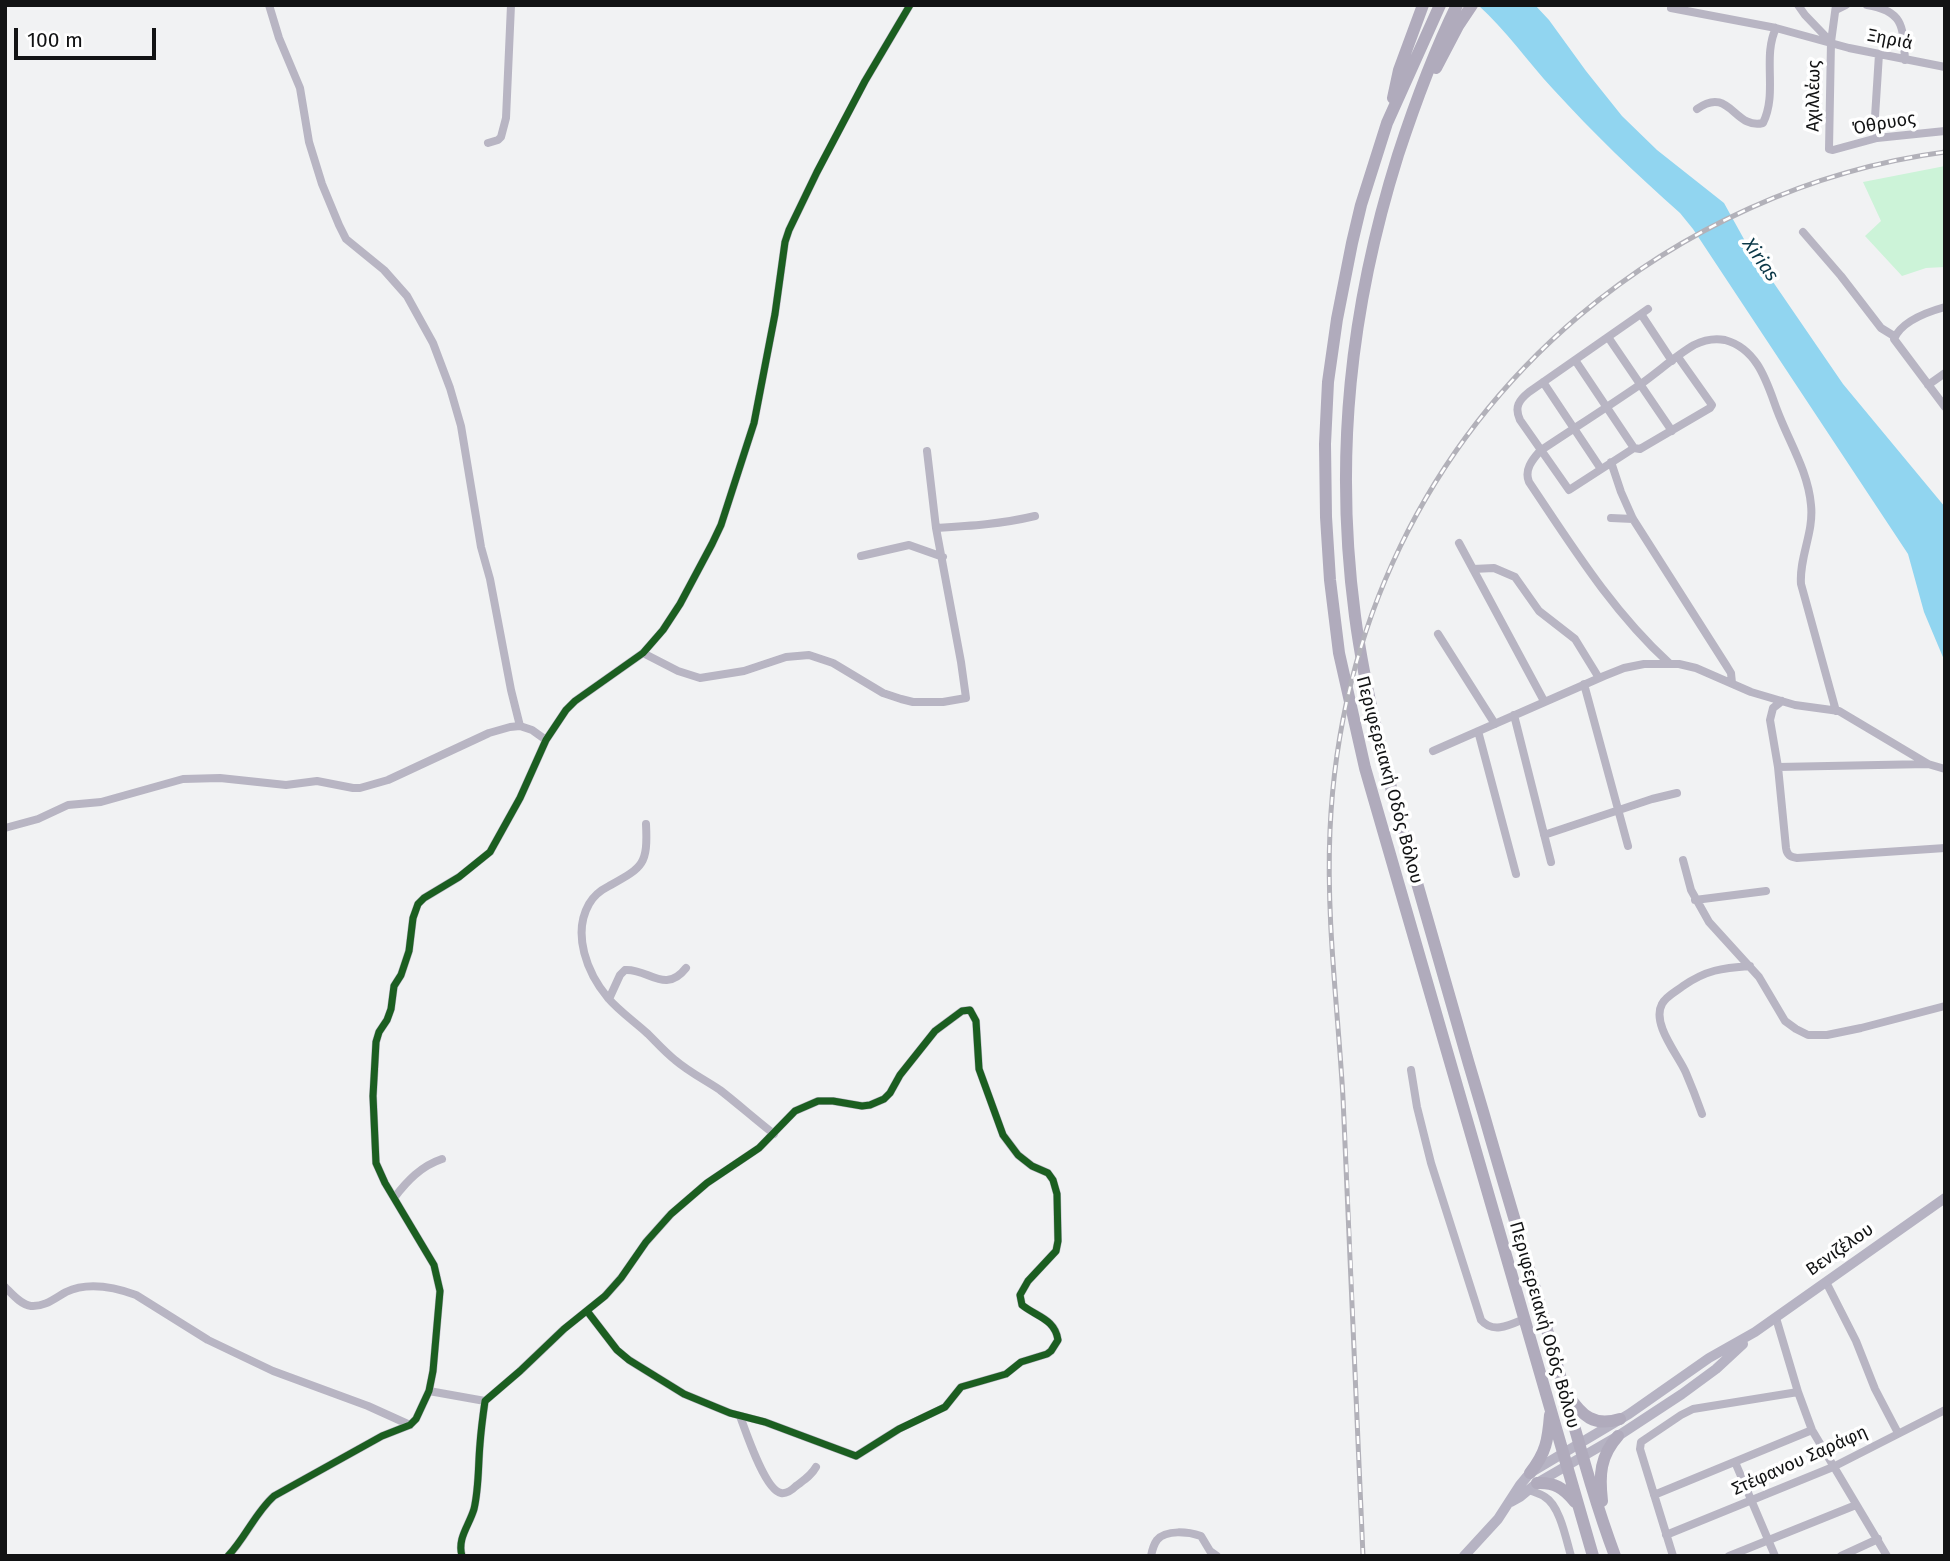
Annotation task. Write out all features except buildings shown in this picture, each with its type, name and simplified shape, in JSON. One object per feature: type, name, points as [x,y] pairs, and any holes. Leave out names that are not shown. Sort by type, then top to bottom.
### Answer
[{"type":"main road","points":[[1387,123],[1399,70],[1423,5]]},
{"type":"main road","name":"Περιφερειακή Οδός Βόλου","points":[[1440,5],[1387,123],[1361,205],[1337,319],[1328,382],[1325,444],[1330,580],[1339,653],[1365,768],[1593,1556]]},
{"type":"main road","name":"Περιφερειακή Οδός Βόλου","points":[[1466,7],[1431,61],[1408,125],[1368,262],[1349,386],[1346,434],[1350,573],[1365,680],[1398,815],[1586,1472],[1606,1532]]},
{"type":"main road","name":"Βενιζέλου","points":[[1581,1450],[1620,1419],[1709,1358],[1776,1318],[1945,1198]]},
{"type":"main road","name":"Βενιζέλου","points":[[1581,1450],[1618,1436],[1682,1394],[1716,1369],[1755,1332]]},
{"type":"main road","points":[[1564,1389],[1579,1410],[1589,1418],[1603,1422],[1620,1419]]},
{"type":"main road","points":[[1532,1482],[1545,1447],[1550,1407]]},
{"type":"main road","points":[[1615,1556],[1606,1532],[1600,1488],[1601,1466],[1606,1451],[1618,1436]]},
{"type":"main road","points":[[1509,1503],[1520,1497],[1532,1482],[1581,1450]]},
{"type":"main road","points":[[1464,1556],[1492,1527],[1520,1485],[1532,1482],[1560,1487],[1578,1508]]},
{"type":"street","points":[[269,5],[279,38],[300,88],[309,142],[321,184],[339,225],[346,239],[384,270],[407,296],[433,343],[450,388],[461,426],[481,547],[520,726]]},
{"type":"street","points":[[488,144],[501,136],[506,118],[512,5]]},
{"type":"street","points":[[228,1556],[240,1543],[260,1510],[274,1496],[382,1436],[410,1425],[418,1417],[429,1391],[438,1316],[439,1282],[434,1265],[376,1163],[373,1096],[374,1052],[379,1032],[391,1009],[394,986],[401,975],[409,951],[415,911],[424,898],[459,877],[490,852],[515,808],[546,740],[566,710],[642,653],[663,630],[680,604],[721,525],[746,451],[759,401],[789,230],[865,81],[910,5]]},
{"type":"street","points":[[1798,5],[1830,42]]},
{"type":"street","points":[[1836,8],[1846,5]]},
{"type":"street","points":[[1867,5],[1888,10],[1899,21],[1903,30],[1905,60]]},
{"type":"street","name":"Ξηριά","points":[[1671,8],[1776,28],[1849,48],[1945,67]]},
{"type":"street","name":"Αχιλλέως","points":[[1830,150],[1830,42],[1836,8]]},
{"type":"street","points":[[1697,109],[1708,103],[1720,102],[1747,123],[1763,123],[1769,104],[1770,46],[1776,28]]},
{"type":"street","points":[[1877,138],[1875,117],[1879,54]]},
{"type":"street","name":"Όθρυος","points":[[1830,150],[1877,138],[1945,131]]},
{"type":"street","points":[[1803,232],[1881,328],[1894,336],[1896,344],[1945,407]]},
{"type":"street","points":[[1894,336],[1906,324],[1945,307]]},
{"type":"street","points":[[1575,360],[1634,447],[1640,449],[1712,405],[1675,359],[1644,312],[1575,360],[1521,398],[1517,409],[1520,420],[1569,490],[1634,447]]},
{"type":"street","points":[[1608,337],[1672,431]]},
{"type":"street","points":[[1669,663],[1646,642],[1600,587],[1529,482],[1528,467],[1540,451],[1698,343],[1721,339],[1742,347],[1753,358],[1764,376],[1808,487],[1812,524],[1800,573],[1801,584],[1836,711]]},
{"type":"street","points":[[1927,385],[1945,373]]},
{"type":"street","points":[[1544,382],[1601,469]]},
{"type":"street","points":[[642,653],[678,671],[701,678],[744,671],[786,657],[809,655],[833,663],[883,693],[901,699],[913,702],[943,702],[966,698],[936,528],[927,452]]},
{"type":"street","points":[[1611,462],[1633,520],[1726,664],[1731,673],[1732,684]]},
{"type":"street","points":[[936,528],[1012,522],[1035,516]]},
{"type":"street","points":[[1611,518],[1633,520]]},
{"type":"street","points":[[1459,543],[1544,701]]},
{"type":"street","points":[[861,556],[909,545],[943,556]]},
{"type":"street","points":[[1473,569],[1494,568],[1515,577],[1539,611],[1575,639],[1599,678]]},
{"type":"street","points":[[1438,634],[1495,724]]},
{"type":"street","points":[[1433,751],[1625,668],[1669,663],[1696,668],[1752,692],[1794,705],[1836,711],[1928,764],[1945,769]]},
{"type":"street","points":[[1584,684],[1628,846]]},
{"type":"street","points":[[1782,701],[1773,708],[1770,716],[1787,853],[1790,857],[1797,859],[1945,848]]},
{"type":"street","points":[[1514,715],[1551,862]]},
{"type":"street","points":[[5,828],[38,819],[68,805],[101,802],[183,779],[220,778],[286,785],[317,781],[360,788],[388,780],[489,733],[510,727],[520,726],[532,730],[546,740]]},
{"type":"street","points":[[1478,731],[1516,874]]},
{"type":"street","points":[[1778,767],[1928,764]]},
{"type":"street","points":[[1545,835],[1677,793]]},
{"type":"street","points":[[646,824],[646,853],[639,867],[593,897],[584,916],[582,939],[587,965],[609,999],[676,1061],[721,1091],[774,1134]]},
{"type":"street","points":[[1683,860],[1695,900],[1715,930],[1759,977],[1785,1021],[1808,1035],[1842,1032],[1945,1006]]},
{"type":"street","points":[[1695,900],[1766,891]]},
{"type":"street","points":[[1702,1114],[1693,1087],[1665,1033],[1661,1007],[1665,999],[1698,976],[1723,968],[1750,967]]},
{"type":"street","points":[[609,999],[625,970],[637,971],[663,981],[679,976],[686,968]]},
{"type":"street","points":[[462,1556],[461,1538],[473,1510],[478,1481],[485,1401],[564,1329],[606,1296],[646,1242],[678,1207],[696,1191],[759,1148],[794,1111],[818,1101],[862,1106],[884,1099],[900,1074],[935,1031],[962,1010],[970,1010],[976,1021],[979,1069],[1003,1135],[1018,1155],[1032,1166],[1048,1173],[1055,1186],[1058,1230],[1056,1251],[1023,1289],[1020,1300],[1027,1310],[1050,1322],[1055,1328],[1058,1339],[1051,1351],[1044,1356],[1021,1362],[1006,1374],[961,1387],[945,1407],[899,1429],[856,1456],[684,1394],[636,1365],[617,1350],[587,1311]]},
{"type":"street","points":[[1411,1070],[1431,1163],[1481,1320],[1487,1326],[1497,1328],[1524,1319]]},
{"type":"street","points":[[394,1198],[415,1174],[433,1162],[442,1160]]},
{"type":"street","points":[[1826,1282],[1898,1433]]},
{"type":"street","points":[[5,1287],[29,1306],[43,1304],[66,1292],[88,1287],[136,1294],[208,1340],[273,1371],[358,1402],[410,1425]]},
{"type":"street","points":[[1776,1318],[1812,1430],[1887,1556]]},
{"type":"street","points":[[429,1391],[485,1401]]},
{"type":"street","points":[[1673,1556],[1640,1444],[1693,1409],[1798,1392]]},
{"type":"street","name":"Στέφανου Σαράφη","points":[[1666,1535],[1833,1467],[1945,1410]]},
{"type":"street","points":[[740,1416],[766,1479],[774,1490],[786,1493],[811,1475],[816,1467]]},
{"type":"street","points":[[1654,1494],[1812,1430]]},
{"type":"street","points":[[1735,1462],[1775,1556]]},
{"type":"street","points":[[1532,1482],[1552,1503],[1571,1556]]},
{"type":"street","points":[[1729,1556],[1856,1505]]},
{"type":"street","points":[[1151,1556],[1156,1541],[1161,1537],[1182,1532],[1200,1536],[1210,1552],[1217,1556]]},
{"type":"street","points":[[1841,1556],[1878,1539]]},
{"type":"green space","points":[[1945,166],[1945,267],[1926,268],[1902,276],[1865,236],[1881,221],[1863,182]]},
{"type":"water","points":[[1478,5],[1535,5],[1622,116],[1657,150],[1724,203],[1745,241],[1843,384],[1945,507],[1945,662],[1924,612],[1908,554],[1693,229],[1680,213],[1584,121]]},
{"type":"railway","points":[[1363,1556],[1346,1155],[1329,864],[1337,756],[1351,683],[1372,614],[1400,547],[1435,483],[1476,423],[1524,367],[1579,316],[1661,256],[1750,208],[1845,173],[1945,152]]},
{"type":"cycle path","points":[[228,1556],[274,1496],[382,1436],[410,1425],[416,1419],[429,1391],[440,1291],[434,1265],[376,1163],[373,1096],[376,1042],[391,1009],[394,986],[401,975],[409,951],[413,918],[418,904],[424,898],[459,877],[490,852],[520,798],[546,740],[566,710],[643,653],[663,630],[680,604],[721,525],[754,423],[789,230],[865,81],[910,5]]},
{"type":"cycle path","points":[[462,1556],[462,1538],[476,1501],[485,1401],[564,1329],[605,1296],[671,1214],[707,1183],[759,1148],[795,1111],[818,1101],[862,1106],[884,1099],[935,1031],[962,1011],[970,1010],[976,1021],[979,1069],[1003,1135],[1018,1155],[1032,1166],[1048,1173],[1057,1194],[1056,1251],[1028,1281],[1020,1295],[1022,1305],[1053,1327],[1058,1340],[1051,1351],[1021,1362],[1006,1374],[961,1387],[945,1407],[899,1429],[856,1456],[765,1422],[730,1413],[684,1394],[617,1350],[587,1311]]},
{"type":"water label","name":"Xirias","points":[[1760,260]]}]
